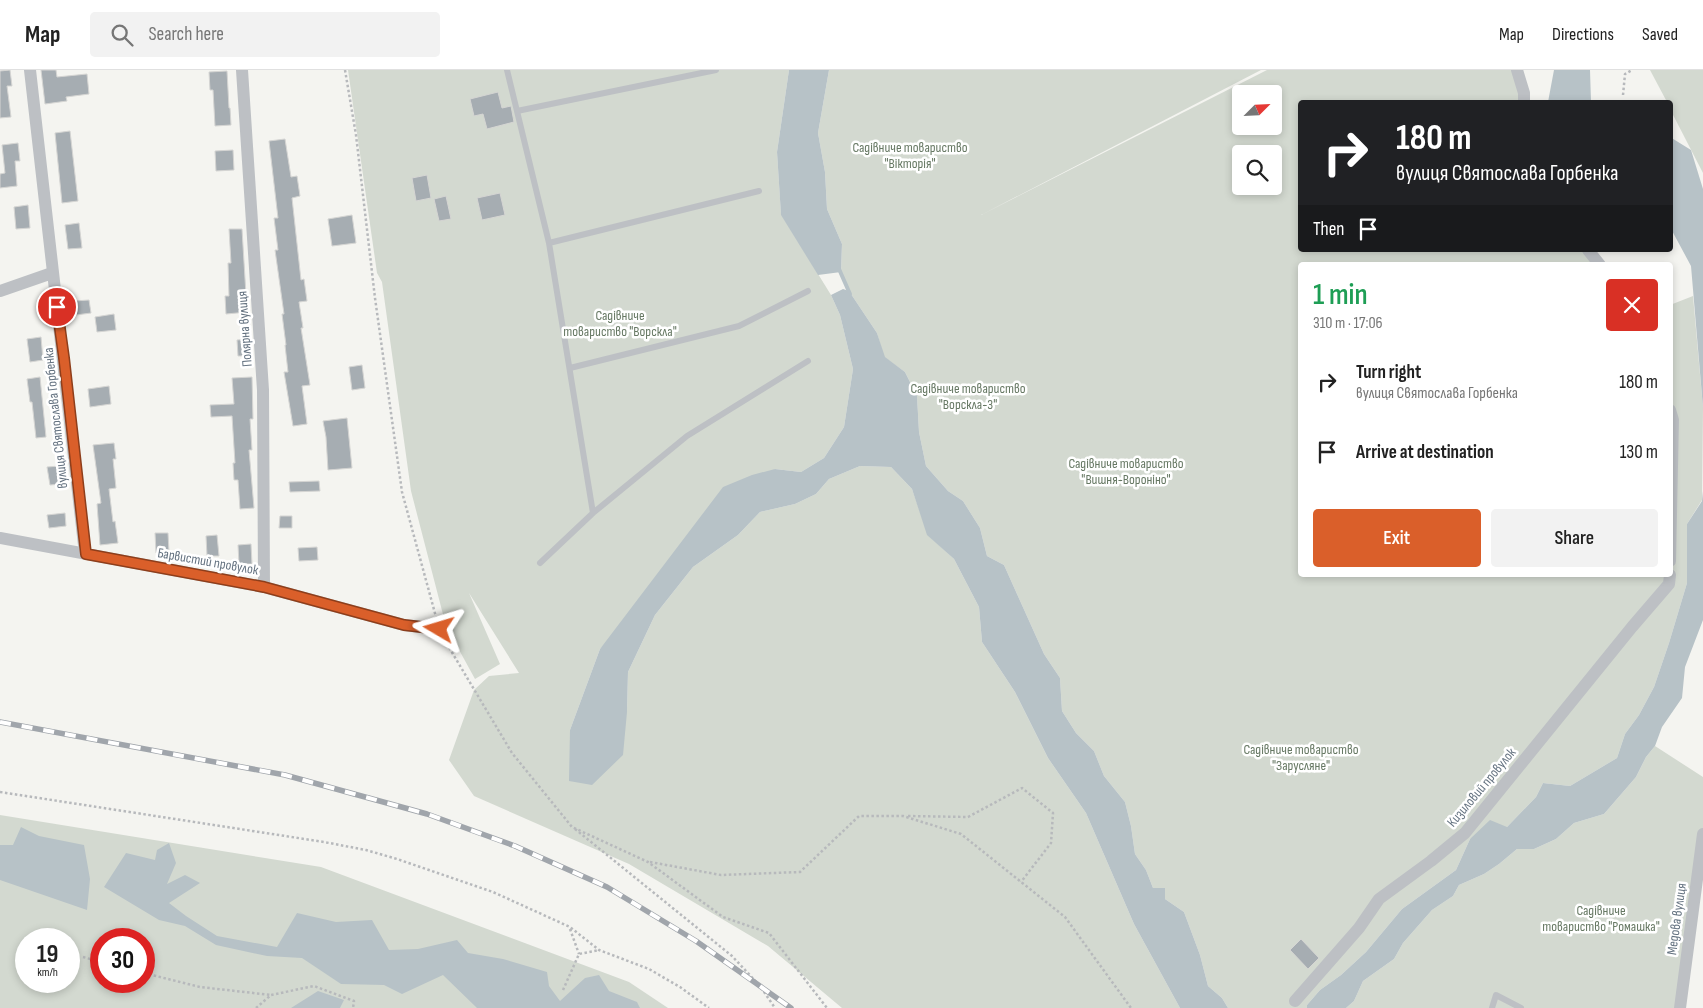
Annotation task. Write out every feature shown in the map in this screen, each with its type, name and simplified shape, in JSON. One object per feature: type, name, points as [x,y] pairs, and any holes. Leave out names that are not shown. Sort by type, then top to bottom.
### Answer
[{"type":"street","name":"вулиця Святослава Горбенка","points":[[30,70],[86,554]]},
{"type":"street","name":"Полярна вулиця","points":[[242,70],[263,390],[264,587]]},
{"type":"street","points":[[1517,70],[1524,92],[1524,100]]},
{"type":"street","points":[[1590,252],[1598,262]]},
{"type":"street","points":[[0,291],[52,273]]},
{"type":"street","name":"Барвистий провулок","points":[[0,538],[264,587],[404,625],[439,629]]},
{"type":"street","name":"Кизиловий провулок","points":[[1295,1001],[1358,928],[1379,899],[1431,861],[1465,833],[1632,627],[1670,584],[1670,577]]},
{"type":"street","name":"Медова вулиця","points":[[1680,1008],[1700,878],[1703,834]]},
{"type":"lane","points":[[507,70],[550,243],[593,513]]},
{"type":"lane","points":[[517,111],[716,70]]},
{"type":"lane","points":[[550,243],[759,191]]},
{"type":"lane","points":[[570,368],[739,326],[808,290]]},
{"type":"lane","points":[[540,563],[593,513],[687,436],[808,361]]},
{"type":"lane","points":[[1492,1008],[1496,995],[1522,1008]]},
{"type":"path","points":[[345,70],[356,135],[375,298],[402,492],[439,629],[512,753],[572,827],[732,956],[760,986],[775,1008]]},
{"type":"path","points":[[1623,95],[1625,74],[1632,70]]},
{"type":"path","points":[[648,862],[721,875],[800,872],[859,816],[968,817],[1022,788],[1053,813],[1051,843],[1021,882]]},
{"type":"path","points":[[0,792],[324,842],[366,850],[397,859],[493,892],[570,927],[599,950],[649,969],[680,987],[709,1008]]},
{"type":"path","points":[[903,816],[961,834],[1065,916],[1131,1008]]},
{"type":"path","points":[[572,827],[648,862],[723,917],[770,933],[827,1008]]},
{"type":"path","points":[[563,990],[579,954],[570,927]]},
{"type":"path","points":[[579,954],[599,950]]},
{"type":"path","points":[[83,957],[90,959]]},
{"type":"path","points":[[155,976],[200,987],[271,995],[314,986],[354,1001],[353,1008]]},
{"type":"path","points":[[256,1008],[271,995]]},
{"type":"green space","name":"Садівниче товариство \"Ворскла\"","points":[[348,70],[789,70],[777,152],[781,214],[831,295],[840,315],[853,369],[844,427],[824,458],[801,472],[775,469],[600,649],[570,730],[627,712],[628,672],[655,615],[693,567],[738,535],[760,512],[795,504],[816,494],[829,479],[860,466],[891,467],[912,489],[928,535],[954,559],[979,607],[982,642],[1015,692],[1048,758],[1086,813],[1134,924],[1180,1008],[842,1008],[768,946],[629,864],[474,796],[449,760],[474,690],[489,676],[519,673],[469,593],[500,664],[475,679],[446,626],[411,491],[382,282],[377,273]]},
{"type":"green space","points":[[829,70],[1261,70],[981,215],[1232,88],[1232,135],[1282,135],[1282,85],[1237,85],[1267,70],[1517,70],[1524,100],[1298,100],[1298,252],[1590,252],[1598,262],[1298,262],[1298,577],[1673,577],[1673,304],[1693,296],[1703,408],[1702,500],[1687,524],[1687,583],[1669,643],[1654,687],[1639,715],[1625,734],[1617,758],[1570,786],[1543,783],[1536,797],[1507,827],[1470,839],[1456,870],[1402,909],[1366,952],[1341,975],[1320,990],[1307,1005],[1307,1008],[1228,1008],[1222,998],[1208,986],[1200,955],[1184,912],[1153,888],[1146,870],[1135,854],[1125,802],[1104,776],[1094,751],[1076,733],[1062,711],[1060,678],[1044,654],[1004,565],[987,556],[980,528],[963,501],[948,491],[926,466],[919,432],[917,396],[905,372],[884,357],[877,333],[849,291],[841,272],[842,244],[827,209],[825,172],[818,133]]},
{"type":"green space","points":[[1650,70],[1703,70],[1703,173],[1673,115],[1673,100],[1666,100]]},
{"type":"green space","name":"Садівниче товариство \"Ромашка\"","points":[[1655,746],[1703,777],[1703,834],[1680,1008],[1346,1008],[1354,1001],[1363,981],[1394,959],[1403,943],[1432,910],[1453,896],[1459,885],[1484,874],[1517,849],[1534,849],[1556,839],[1574,823],[1604,814],[1636,777],[1646,757]]},
{"type":"green space","points":[[0,815],[321,867],[629,982],[668,1008],[0,1008]]},
{"type":"shaded area","points":[[789,70],[829,70],[818,133],[825,172],[827,209],[842,244],[841,272],[818,275],[781,215],[777,152]]},
{"type":"shaded area","points":[[1554,70],[1590,70],[1591,100],[1548,100]]},
{"type":"shaded area","points":[[1673,139],[1691,150],[1703,189],[1703,408],[1691,266],[1673,233]]},
{"type":"shaded area","points":[[843,289],[849,291],[877,333],[885,357],[905,372],[917,396],[919,432],[926,466],[948,491],[963,501],[980,528],[987,556],[1004,565],[1044,654],[1060,678],[1062,711],[1076,733],[1094,751],[1104,776],[1125,802],[1135,854],[1146,870],[1153,888],[1165,888],[1165,899],[1184,912],[1200,955],[1208,986],[1222,998],[1228,1008],[1180,1008],[1134,924],[1086,813],[1048,758],[1015,692],[982,642],[979,607],[954,559],[927,535],[912,489],[891,467],[860,466],[829,479],[816,494],[795,504],[760,512],[738,535],[693,567],[655,615],[628,672],[623,755],[592,785],[569,781],[570,730],[600,649],[723,487],[752,475],[775,469],[801,472],[824,458],[844,427],[853,369],[840,315],[831,295]]},
{"type":"shaded area","points":[[1703,491],[1703,620],[1685,667],[1682,698],[1662,727],[1655,746],[1646,757],[1636,777],[1604,814],[1574,823],[1556,839],[1534,849],[1517,849],[1484,874],[1459,885],[1453,896],[1432,910],[1403,943],[1394,959],[1363,981],[1354,1001],[1346,1008],[1307,1008],[1307,1005],[1320,990],[1341,975],[1366,952],[1402,909],[1456,870],[1470,839],[1490,820],[1507,827],[1536,797],[1543,783],[1570,786],[1617,758],[1625,734],[1639,715],[1654,687],[1669,643],[1687,583],[1687,524],[1702,501]]},
{"type":"shaded area","points":[[21,827],[39,836],[84,845],[90,879],[87,910],[0,880],[0,845],[13,845]]},
{"type":"shaded area","points":[[169,843],[176,863],[167,884],[185,875],[200,883],[169,903],[217,936],[277,947],[297,913],[336,922],[372,920],[389,950],[418,949],[457,940],[468,953],[503,959],[547,972],[549,986],[560,1001],[585,978],[599,975],[609,991],[637,1002],[640,1008],[477,1008],[443,975],[402,994],[384,985],[341,984],[302,958],[267,956],[216,945],[185,926],[159,920],[104,887],[126,853],[155,860],[157,850]]},
{"type":"shaded area","points":[[318,991],[344,1000],[340,1008],[291,1008]]},
{"type":"building","points":[[10,70],[12,86],[7,86],[11,117],[0,118],[0,71]]},
{"type":"building","points":[[41,70],[56,70],[57,77],[87,74],[89,94],[66,97],[67,101],[45,104]]},
{"type":"building","points":[[227,71],[231,125],[215,126],[213,90],[210,90],[209,72]]},
{"type":"building","points":[[498,92],[502,108],[511,106],[514,122],[487,129],[483,114],[474,116],[470,99]]},
{"type":"building","points":[[70,131],[78,201],[62,203],[55,133]]},
{"type":"building","points":[[285,139],[291,177],[297,176],[300,196],[292,198],[301,280],[304,279],[307,301],[299,302],[310,385],[302,386],[307,424],[293,426],[284,372],[288,372],[282,314],[284,314],[275,250],[278,250],[274,218],[278,218],[269,141]]},
{"type":"building","points":[[18,143],[20,161],[15,161],[17,186],[0,188],[0,174],[5,173],[2,145]]},
{"type":"building","points":[[233,150],[234,170],[216,171],[215,151]]},
{"type":"building","points":[[427,175],[431,198],[416,201],[412,178]]},
{"type":"building","points":[[500,193],[505,215],[482,220],[477,198]]},
{"type":"building","points":[[446,196],[451,219],[439,221],[434,199]]},
{"type":"building","points":[[28,205],[30,228],[16,229],[14,207]]},
{"type":"building","points":[[352,215],[356,243],[332,246],[328,219]]},
{"type":"building","points":[[79,223],[82,248],[68,249],[65,225]]},
{"type":"building","points":[[229,229],[242,229],[248,312],[226,314],[225,296],[229,296],[228,263],[231,263]]},
{"type":"building","points":[[89,300],[91,313],[76,315],[74,301]]},
{"type":"building","points":[[114,314],[116,330],[97,332],[95,317]]},
{"type":"building","points":[[41,337],[43,360],[30,362],[27,339]]},
{"type":"building","points":[[250,339],[251,356],[238,356],[237,340]]},
{"type":"building","points":[[362,365],[365,388],[352,390],[349,367]]},
{"type":"building","points":[[40,377],[46,437],[36,438],[27,379]]},
{"type":"building","points":[[252,377],[253,419],[250,419],[252,450],[249,450],[254,508],[240,509],[238,480],[234,480],[233,463],[235,463],[232,416],[211,417],[210,405],[234,404],[232,378]]},
{"type":"building","points":[[109,386],[111,404],[90,407],[88,389]]},
{"type":"building","points":[[347,418],[352,468],[328,470],[323,421]]},
{"type":"building","points":[[114,443],[116,459],[113,459],[116,488],[109,489],[118,543],[100,545],[97,504],[101,503],[93,445]]},
{"type":"building","points":[[60,466],[62,484],[50,485],[47,467]]},
{"type":"building","points":[[319,481],[320,491],[290,492],[289,482]]},
{"type":"building","points":[[65,513],[66,526],[49,528],[47,515]]},
{"type":"building","points":[[280,516],[292,516],[292,528],[279,528]]},
{"type":"building","points":[[155,533],[168,533],[169,552],[156,553]]},
{"type":"building","points":[[217,535],[219,556],[207,556],[206,536]]},
{"type":"building","points":[[251,544],[252,564],[239,564],[238,545]]},
{"type":"building","points":[[317,547],[318,560],[299,561],[298,548]]},
{"type":"building","points":[[1301,939],[1319,958],[1308,969],[1290,950]]},
{"type":"waterway","points":[[839,269],[850,294]]},
{"type":"railway","points":[[0,722],[285,775],[427,814],[515,846],[607,887],[696,941],[791,1008]]},
{"type":"route","points":[[57,307],[86,554],[264,587],[404,625],[439,629]]},
{"type":"park label","name":"Садівниче товариство \"Вікторія\"","points":[[910,156]]},
{"type":"park label","name":"Садівниче товариство \"Ворскла-3\"","points":[[968,396]]},
{"type":"park label","name":"Садівниче товариство \"Вишня-Вороніно\"","points":[[1126,472]]},
{"type":"park label","name":"Садівниче товариство \"Зарусляне\"","points":[[1301,758]]}]
